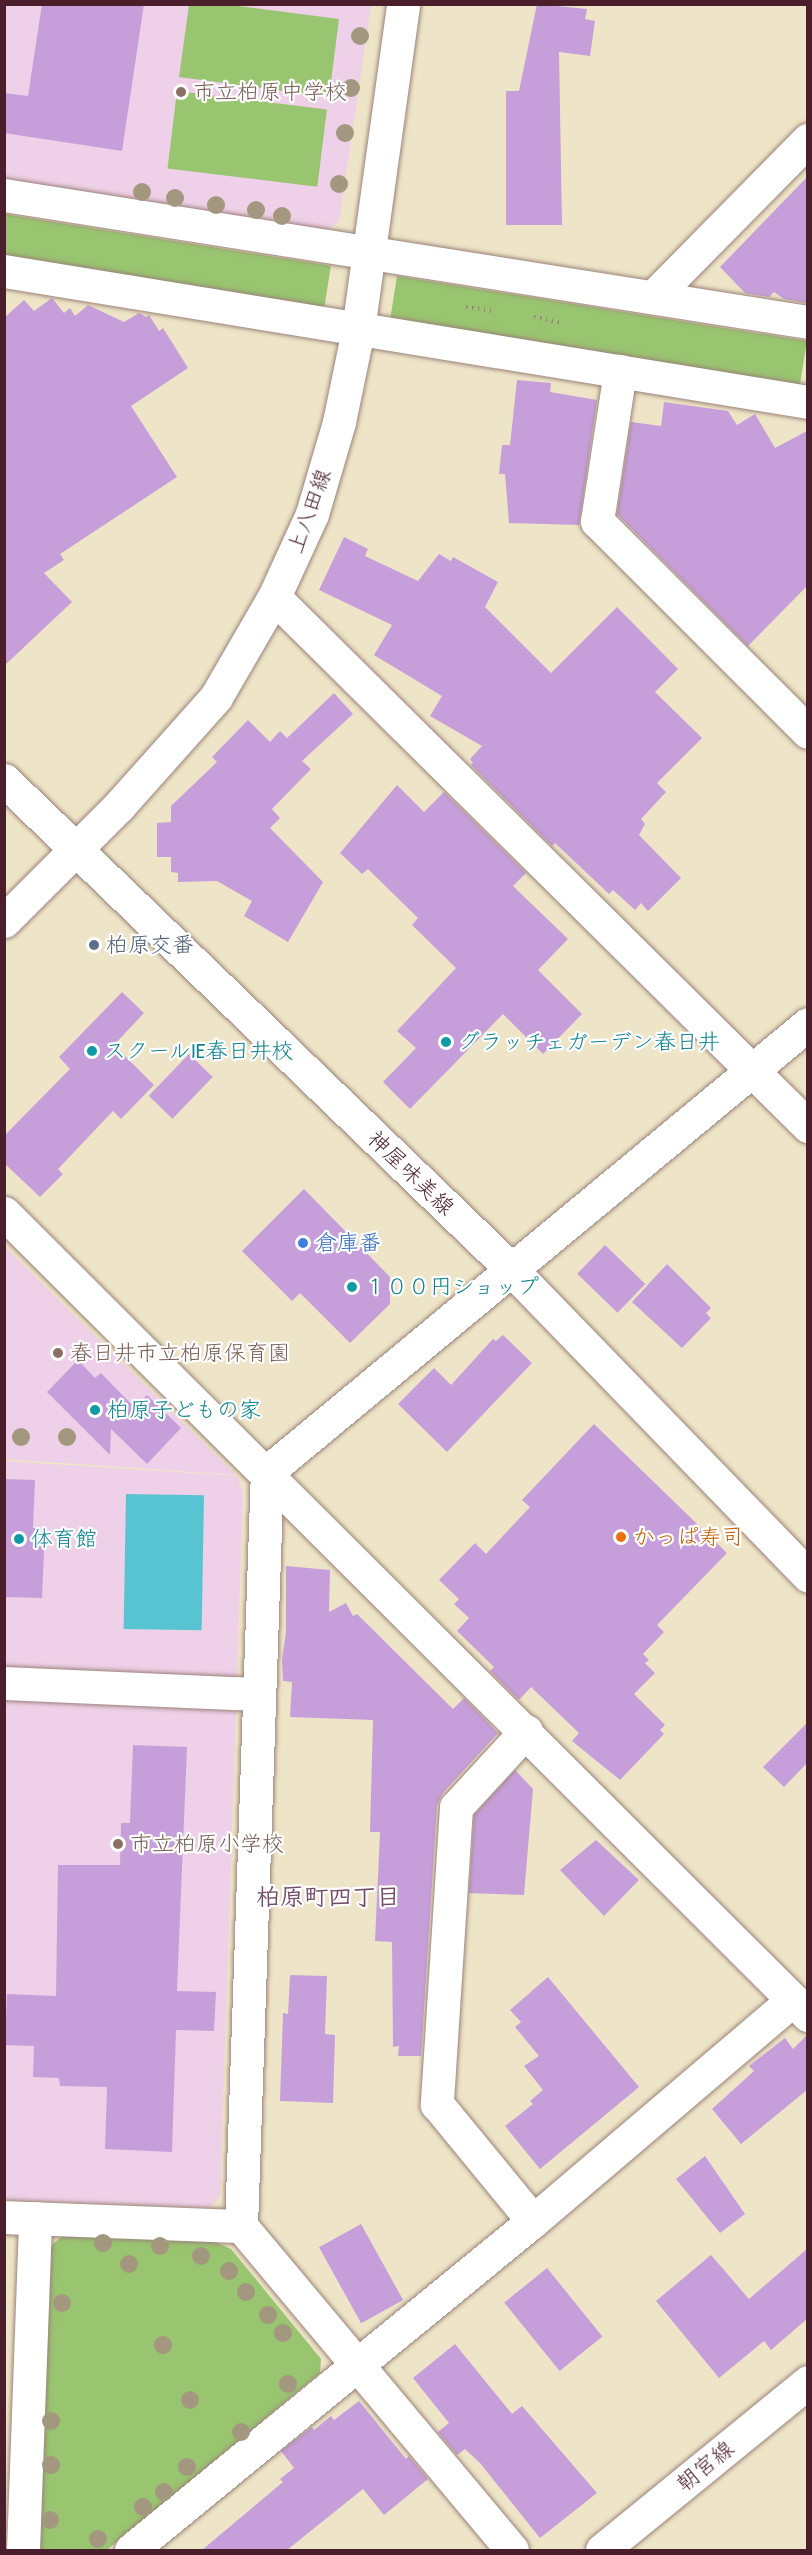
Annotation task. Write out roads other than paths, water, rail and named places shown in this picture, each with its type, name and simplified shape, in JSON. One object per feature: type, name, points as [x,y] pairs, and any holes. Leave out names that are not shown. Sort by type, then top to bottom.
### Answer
[{"type":"street","name":"上八田線","points":[[4,921],[179,742],[216,696],[274,597],[312,514],[339,422],[358,330],[403,4]]},
{"type":"street","points":[[653,297],[807,140]]},
{"type":"street","points":[[4,195],[367,255],[807,322]]},
{"type":"street","points":[[4,271],[807,402]]},
{"type":"street","points":[[620,371],[597,521],[807,732]]},
{"type":"street","points":[[274,597],[807,1126]]},
{"type":"street","name":"神屋味美線","points":[[4,780],[511,1269],[807,1576]]},
{"type":"street","points":[[512,2550],[241,2226],[267,1472],[807,1024]]},
{"type":"street","points":[[4,1213],[267,1472],[800,2007],[533,2221],[131,2550]]},
{"type":"street","points":[[4,1683],[259,1694]]},
{"type":"street","points":[[526,1731],[456,1807],[437,2104],[533,2221]]},
{"type":"street","points":[[23,2550],[20,2217],[241,2226]]},
{"type":"street","name":"朝宮線","points":[[602,2550],[807,2382]]},
{"type":"water","points":[[126,1494],[204,1495],[202,1630],[124,1629]]},
{"type":"place","name":"市立柏原中学校","points":[[181,92]]},
{"type":"place","name":"柏原交番","points":[[94,945]]},
{"type":"place","name":"グラッチェガーデン春日井","points":[[446,1042]]},
{"type":"place","name":"スクールIE春日井校","points":[[92,1051]]},
{"type":"place","name":"倉庫番","points":[[303,1243]]},
{"type":"place","name":"１００円ショップ","points":[[352,1287]]},
{"type":"place","name":"春日井市立柏原保育園","points":[[58,1353]]},
{"type":"place","name":"柏原子どもの家","points":[[95,1410]]},
{"type":"place","name":"かっぱ寿司","points":[[621,1537]]},
{"type":"place","name":"体育館","points":[[19,1539]]},
{"type":"place","name":"市立柏原小学校","points":[[118,1844]]},
{"type":"district","name":"柏原町四丁目","points":[[328,1897]]}]
